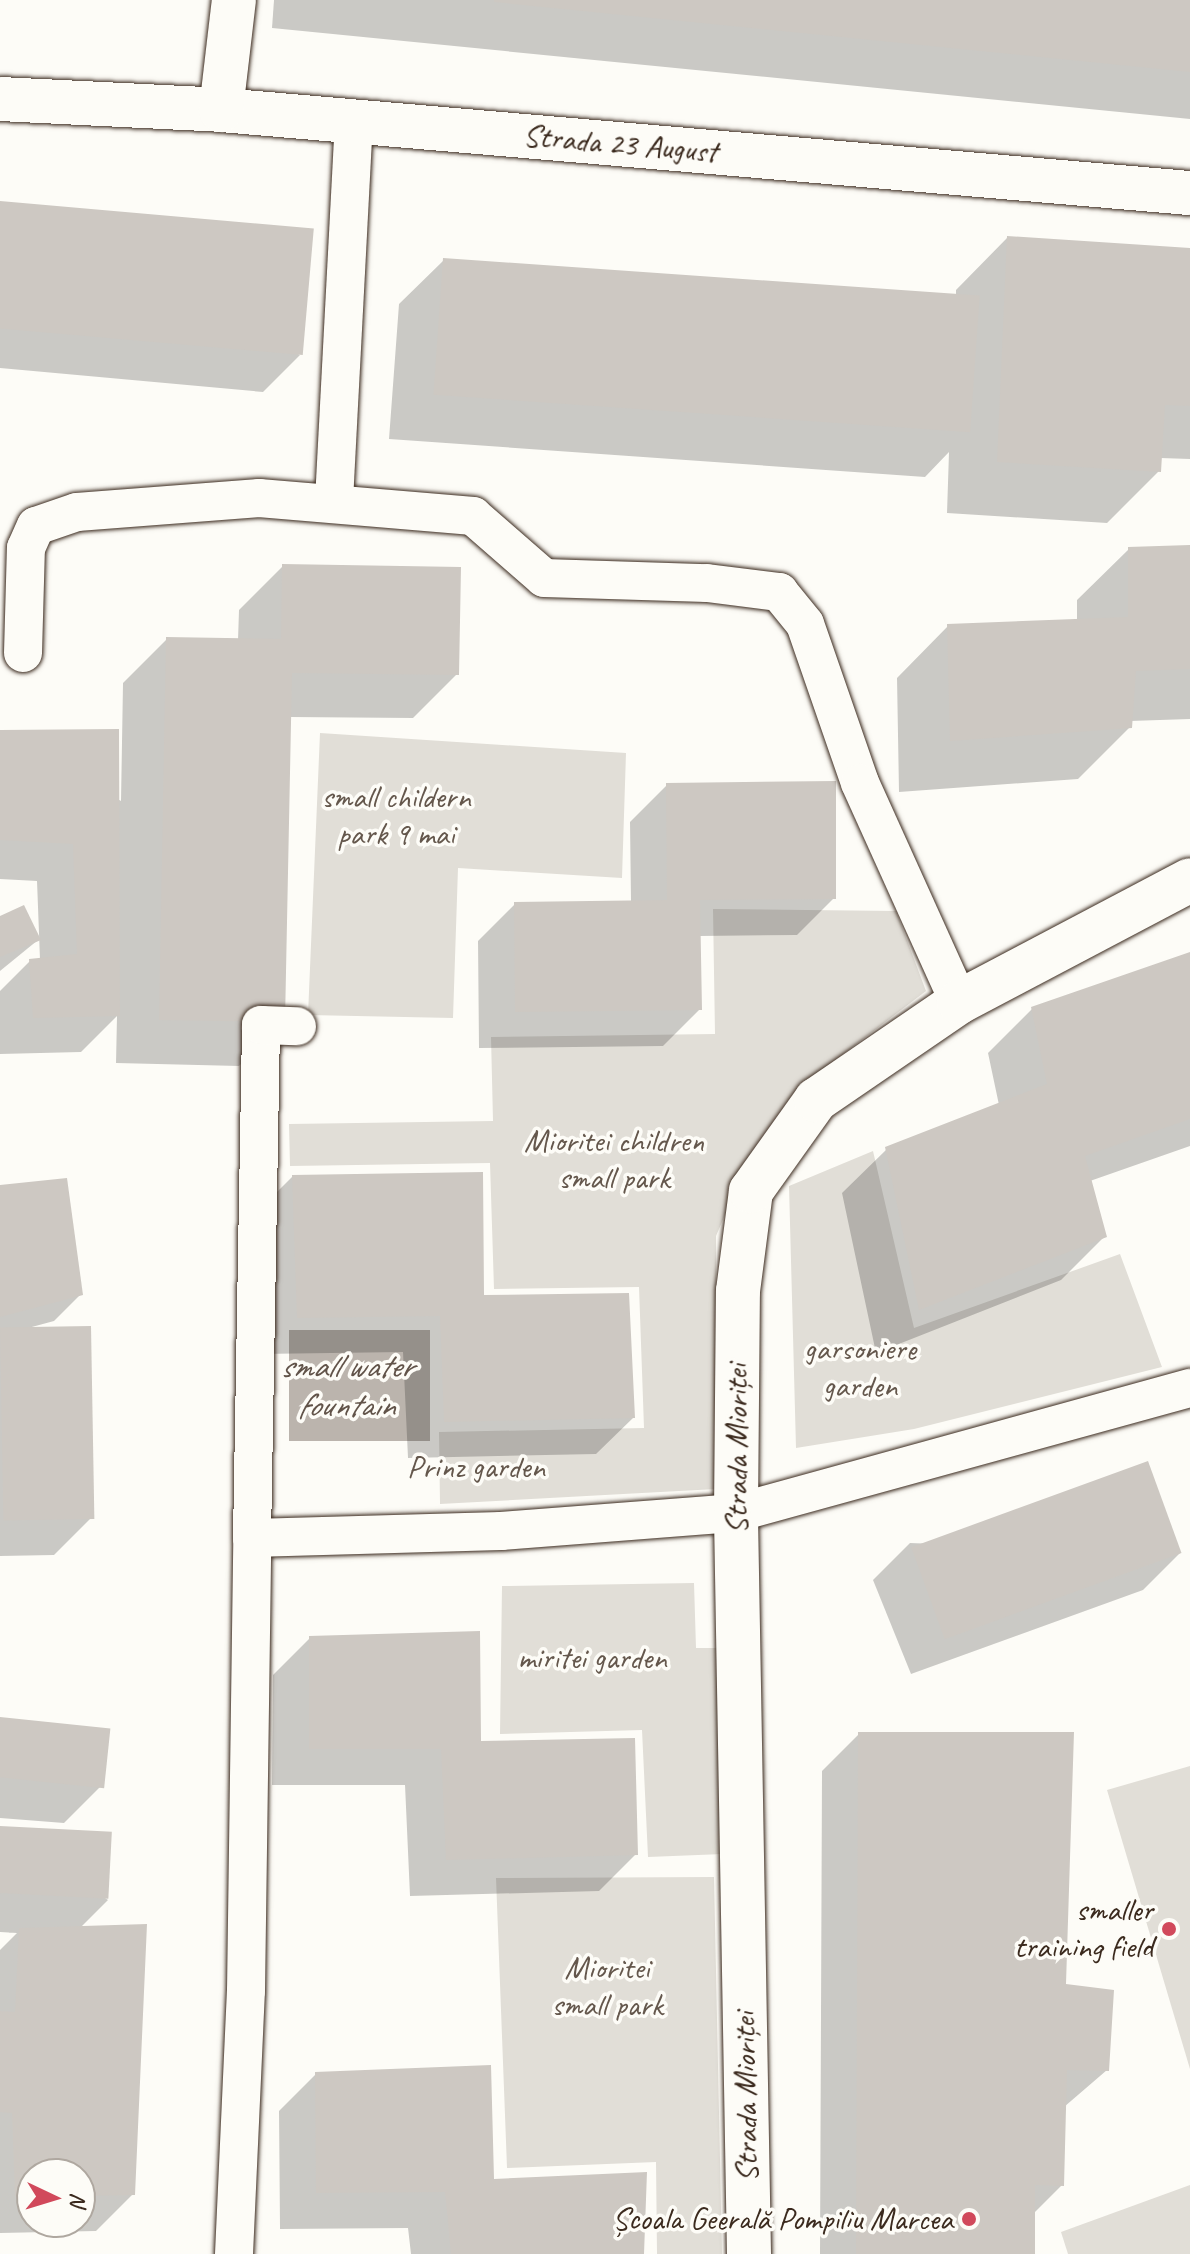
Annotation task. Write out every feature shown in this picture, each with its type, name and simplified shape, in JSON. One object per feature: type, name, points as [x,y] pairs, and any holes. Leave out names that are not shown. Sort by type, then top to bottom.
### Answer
[{"type":"street","points":[[221,110],[234,0]]},
{"type":"street","name":"Strada 23 August","points":[[0,83],[50,98]]},
{"type":"street","name":"Strada 23 August","points":[[0,99],[50,98],[221,110],[1190,193]]},
{"type":"street","name":"Strada Mioriței","points":[[749,2254],[736,1513],[738,1291],[751,1191],[816,1100],[959,1002],[1190,880]]},
{"type":"lane","points":[[334,501],[354,121]]},
{"type":"lane","points":[[23,653],[26,548],[36,526],[77,512],[259,498],[334,501],[473,516],[544,578],[707,583],[779,592],[805,624],[860,783],[959,1002]]},
{"type":"lane","points":[[234,2254],[246,1991],[261,1025],[297,1026]]},
{"type":"lane","points":[[252,1538],[501,1531],[736,1513],[1190,1388]]},
{"type":"green space","name":"small childern park 9 mai","points":[[320,733],[626,753],[622,878],[458,868],[453,1018],[308,1015]]},
{"type":"green space","name":"Mioritei children small park","points":[[713,909],[896,911],[926,991],[805,1083],[733,1196],[716,1236],[716,1489],[440,1504],[439,1432],[644,1428],[639,1287],[494,1289],[490,1163],[290,1166],[289,1124],[493,1121],[491,1037],[715,1034]]},
{"type":"green space","name":"garsoniere garden","points":[[873,1151],[914,1328],[1120,1254],[1162,1367],[914,1429],[796,1448],[789,1186]]},
{"type":"green space","name":"miritei garden","points":[[694,1583],[696,1648],[721,1648],[723,1854],[648,1857],[642,1730],[500,1734],[502,1586]]},
{"type":"green space","name":"smaller training field","points":[[1190,1766],[1190,2069],[1107,1790]]},
{"type":"green space","name":"Mioritei small park","points":[[714,1877],[722,2254],[657,2254],[656,2162],[507,2168],[496,1878]]},
{"type":"green space","points":[[1190,2185],[1190,2254],[1068,2254],[1061,2232]]},
{"type":"water","name":"small water fountain","points":[[289,1330],[430,1330],[430,1441],[289,1441]]},
{"type":"building","points":[[1190,0],[1190,72],[494,2]]},
{"type":"building","points":[[0,201],[314,228],[303,355],[0,328]]},
{"type":"building","points":[[1007,236],[1190,248],[1190,406],[1165,405],[1161,472],[997,462]]},
{"type":"building","points":[[443,258],[980,296],[970,432],[433,395]]},
{"type":"building","points":[[1190,545],[1190,669],[1136,671],[1132,728],[950,741],[947,624],[1128,617],[1128,547]]},
{"type":"building","points":[[282,564],[461,567],[459,675],[292,673],[285,1022],[159,1020],[166,637],[281,639]]},
{"type":"building","points":[[119,729],[120,1016],[33,1018],[29,959],[77,954],[73,844],[0,840],[0,730]]},
{"type":"building","points":[[836,781],[836,899],[700,900],[702,1010],[515,1012],[514,902],[667,900],[666,783]]},
{"type":"building","points":[[24,905],[41,940],[0,957],[0,916]]},
{"type":"building","points":[[1190,952],[1190,1119],[1085,1156],[1107,1237],[919,1310],[885,1147],[1047,1084],[1031,1007]]},
{"type":"building","points":[[483,1172],[484,1295],[629,1293],[635,1418],[444,1422],[440,1316],[297,1318],[292,1175]]},
{"type":"building","points":[[67,1178],[83,1295],[0,1317],[0,1185]]},
{"type":"building","points":[[91,1326],[94,1519],[3,1521],[0,1328]]},
{"type":"building","points":[[1148,1461],[1182,1553],[945,1639],[911,1547]]},
{"type":"building","points":[[480,1631],[481,1741],[635,1738],[638,1855],[446,1860],[441,1749],[309,1749],[309,1636]]},
{"type":"building","points":[[0,1717],[110,1729],[104,1788],[0,1777]]},
{"type":"building","name":"Școala Geerală Pompiliu Marcea","points":[[858,1732],[1074,1732],[1066,1984],[1114,1990],[1109,2071],[1067,2070],[1064,2186],[1035,2185],[1035,2254],[856,2254]]},
{"type":"building","points":[[0,1826],[112,1832],[108,1899],[0,1893]]},
{"type":"building","points":[[147,1924],[135,2195],[96,2196],[96,2158],[16,2158],[15,2197],[12,2113],[0,2112],[0,2011],[15,2012],[19,1928]]},
{"type":"building","points":[[491,2065],[494,2179],[647,2172],[644,2254],[451,2254],[445,2192],[316,2193],[315,2072]]},
{"type":"place","name":"smaller training field","points":[[1169,1929]]},
{"type":"place","name":"Școala Geerală Pompiliu Marcea","points":[[969,2219]]},
{"type":"park label","name":"Prinz garden","points":[[476,1467]]}]
